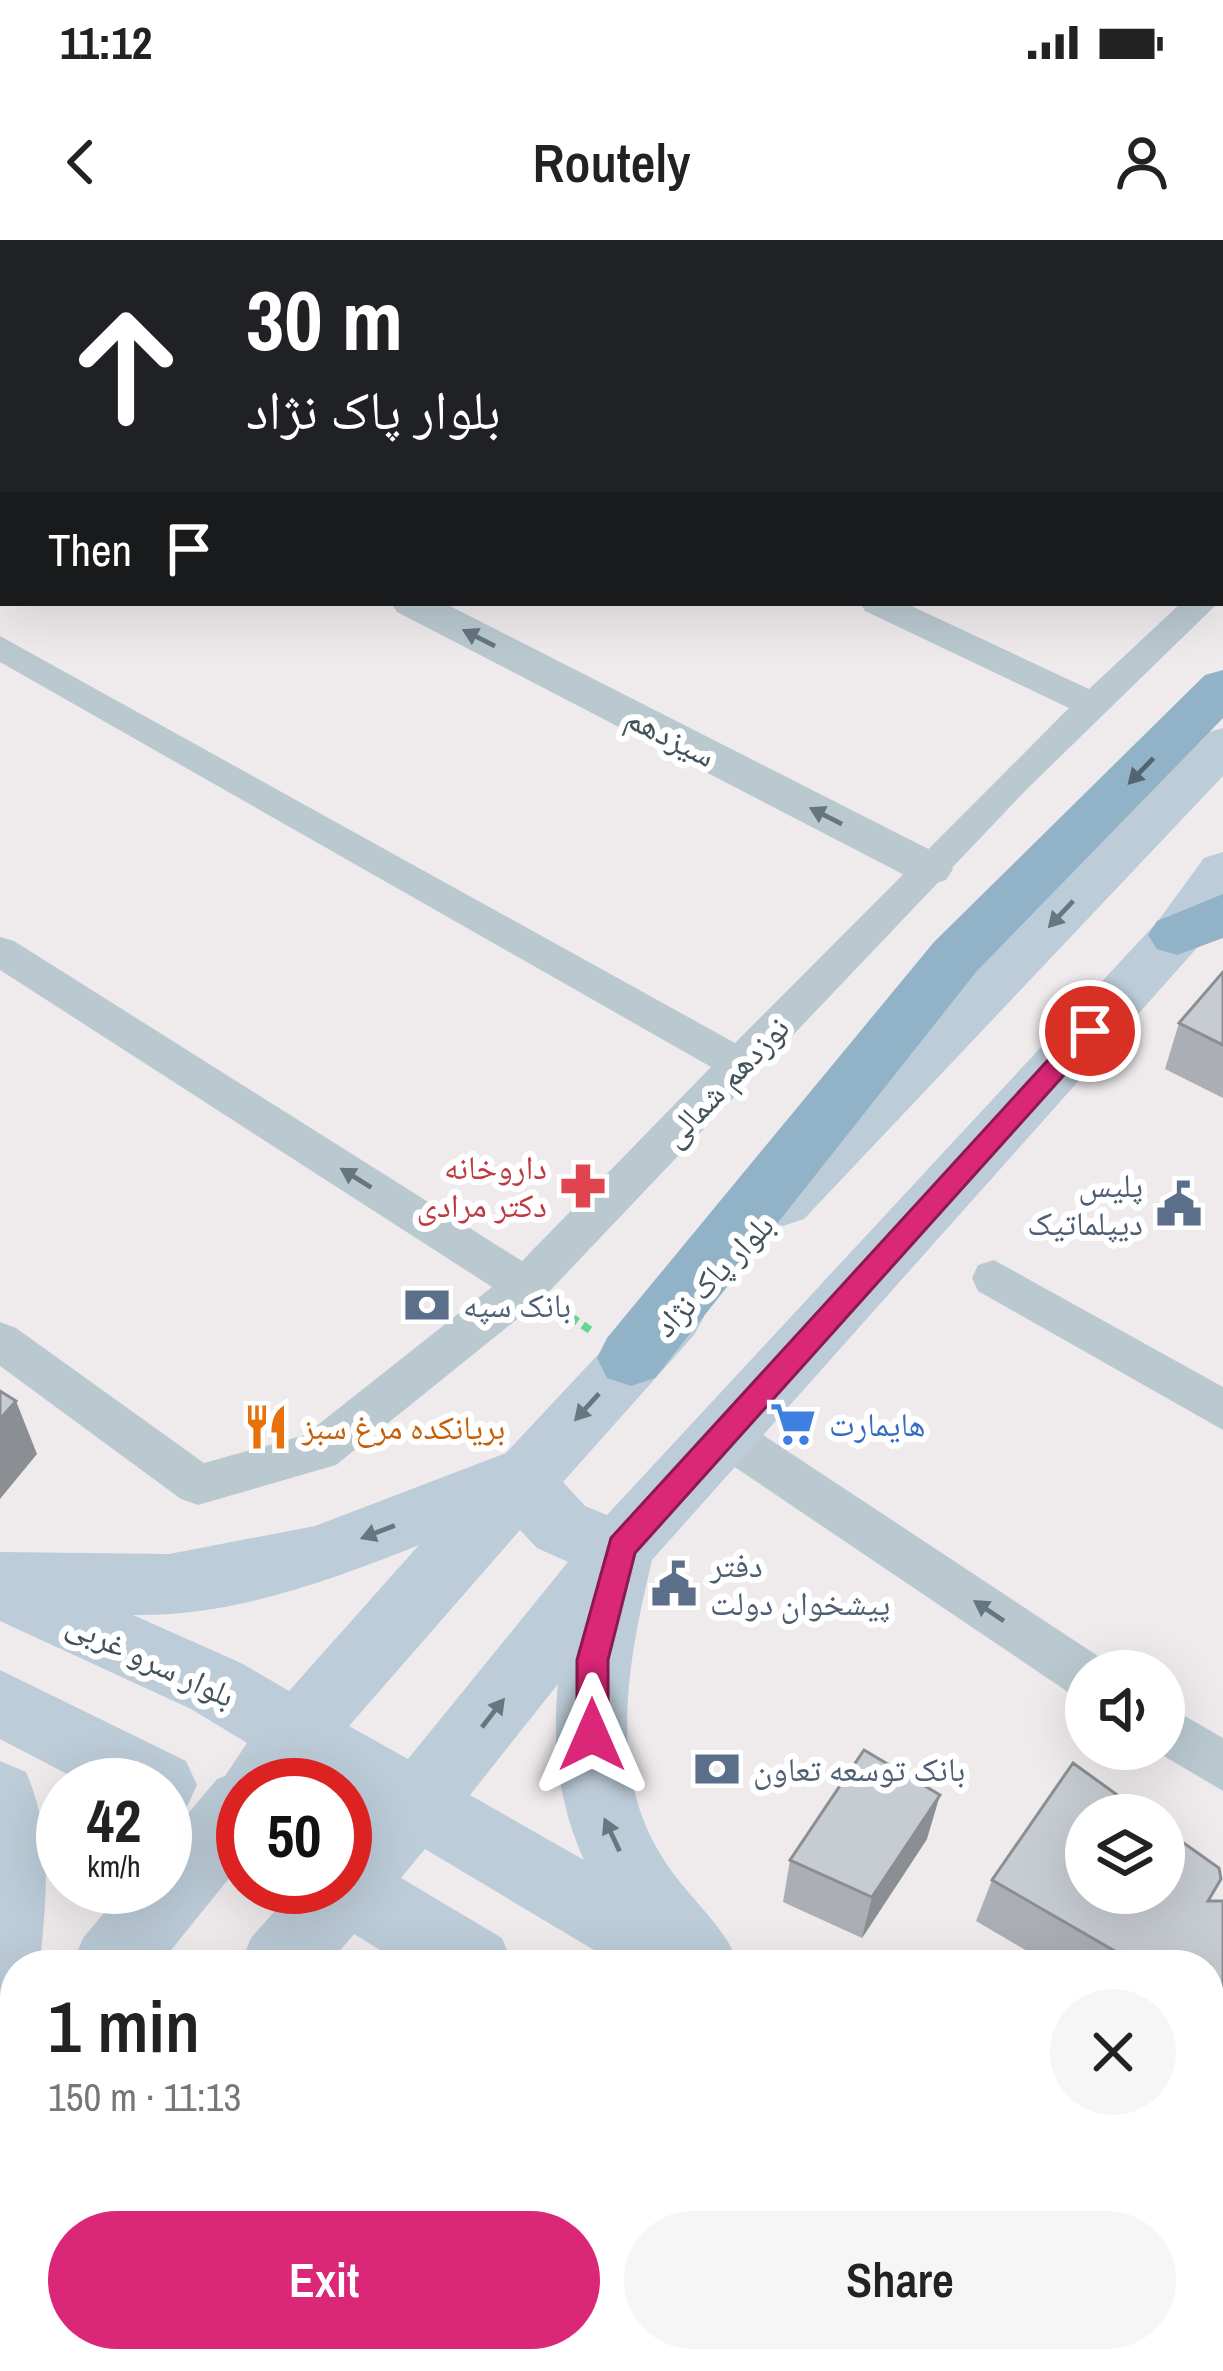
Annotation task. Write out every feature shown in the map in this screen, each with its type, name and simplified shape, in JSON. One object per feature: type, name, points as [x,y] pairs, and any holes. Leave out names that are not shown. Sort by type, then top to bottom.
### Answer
[{"type":"highway","points":[[632,1358],[955,957],[1223,687]]},
{"type":"main road","name":"بلوار پاک نژاد","points":[[283,1758],[359,1659],[632,1358],[1223,746]]},
{"type":"main road","points":[[372,1855],[479,1731],[621,1547],[722,1433],[1208,926],[1223,872]]},
{"type":"main road","points":[[0,1585],[169,1585],[317,1556],[526,1474],[536,1503],[557,1526],[587,1542],[621,1547]]},
{"type":"main road","points":[[621,1547],[592,1660],[592,1772],[604,1823],[637,1886],[690,1950]]},
{"type":"main road","name":"بلوار سرو غربی","points":[[0,1585],[217,1686],[242,1758]]},
{"type":"main road","points":[[0,1703],[107,1758]]},
{"type":"main road","points":[[0,1796],[12,1863],[3,1950]]},
{"type":"main road","points":[[372,1800],[416,1802],[666,1950]]},
{"type":"main road","name":"بلوار پاک نژاد","points":[[123,1950],[216,1840]]},
{"type":"main road","points":[[372,1903],[450,1950]]},
{"type":"main road","points":[[291,1950],[322,1914]]},
{"type":"street","name":"سیزدهم","points":[[418,606],[930,869]]},
{"type":"street","points":[[883,606],[1090,704]]},
{"type":"street","name":"نوزدهم شمالی","points":[[0,1341],[198,1485],[319,1450],[526,1286],[1090,704],[1198,606]]},
{"type":"street","points":[[0,647],[742,1064]]},
{"type":"street","points":[[0,952],[526,1286]]},
{"type":"street","points":[[994,1278],[1223,1410]]},
{"type":"street","points":[[722,1433],[1065,1662]]},
{"type":"street","points":[[1185,1742],[1223,1767]]},
{"type":"path","points":[[526,1286],[632,1358]]},
{"type":"building","points":[[1223,972],[1223,1045],[1179,1023]]},
{"type":"building","points":[[0,1391],[16,1401],[0,1419]]},
{"type":"building","points":[[864,1750],[940,1795],[872,1897],[790,1860]]},
{"type":"building","points":[[1068,1770],[1083,1770],[1116,1794],[1065,1794],[1065,1914],[1185,1914],[1185,1844],[1219,1868],[1221,1879],[1208,1901],[1223,1901],[1223,1950],[1113,1950],[992,1880]]},
{"type":"place","name":"داروخانه دکتر مرادی","points":[[583,1186]]},
{"type":"place","name":"پلیس دیپلماتیک","points":[[1179,1204]]},
{"type":"place","name":"بانک سپه","points":[[427,1305]]},
{"type":"place","name":"هایمارت","points":[[793,1424]]},
{"type":"place","name":"بریانکده مرغ سبز","points":[[266,1427]]},
{"type":"place","name":"دفتر پیشخوان دولت","points":[[674,1584]]},
{"type":"place","name":"بانک توسعه تعاون","points":[[717,1769]]},
{"type":"route","points":[[592,1735],[592,1660],[621,1547],[1090,1031]]}]
